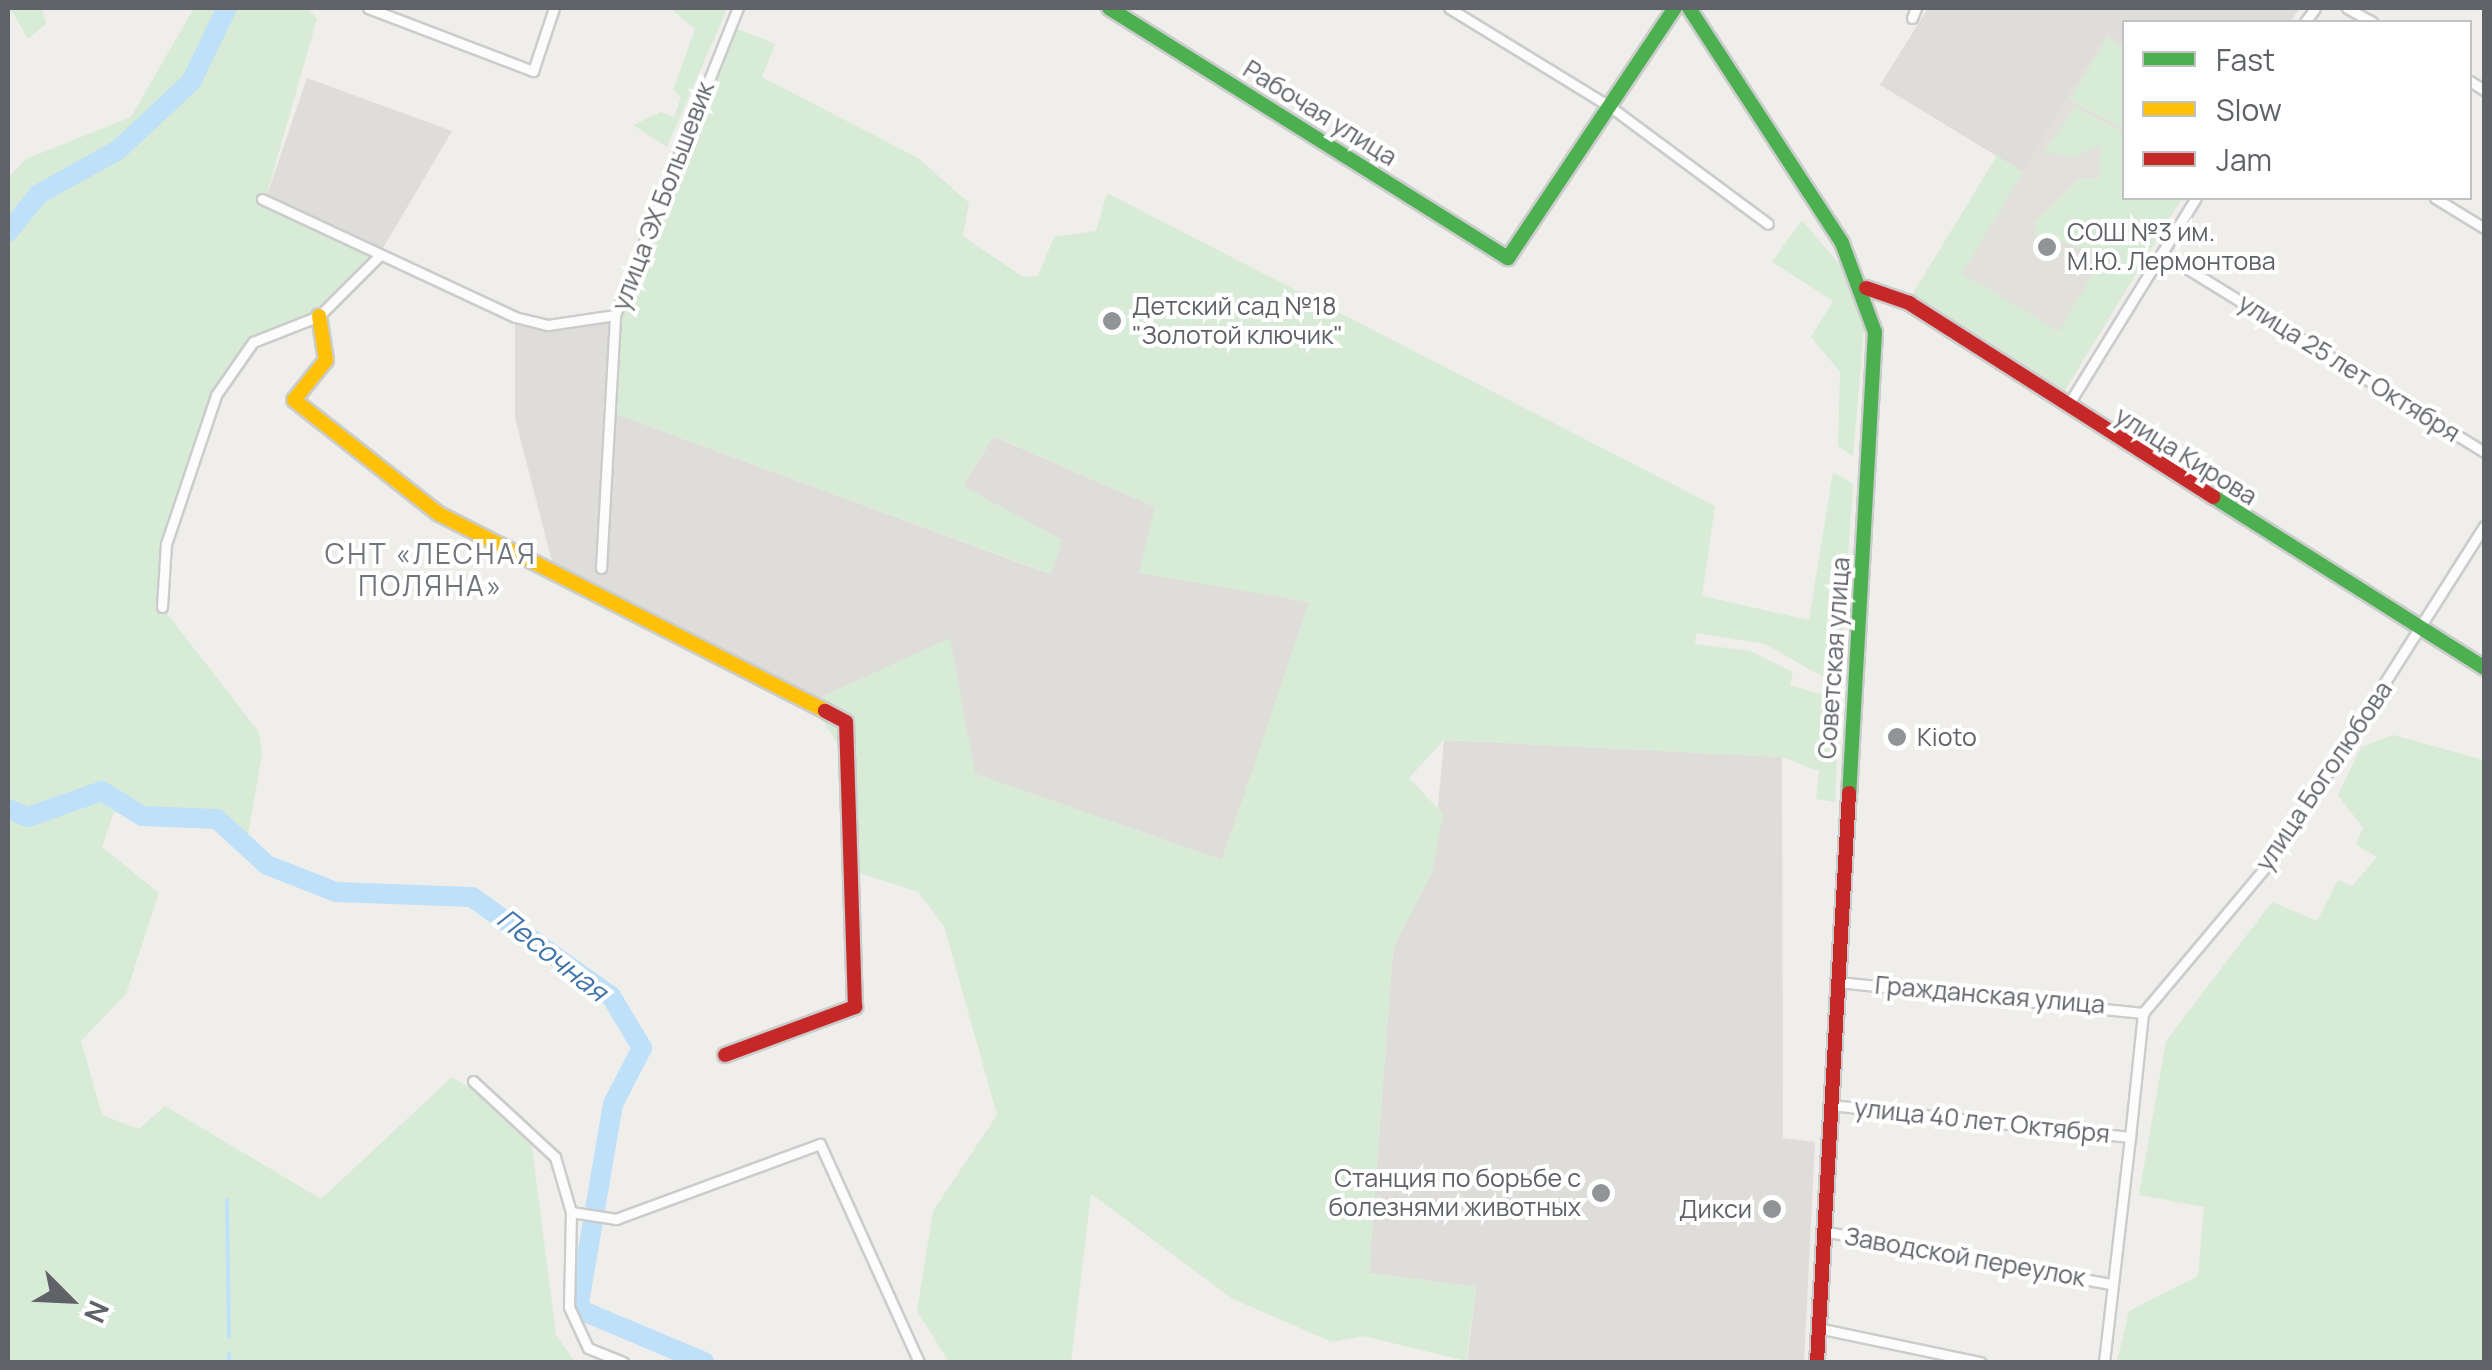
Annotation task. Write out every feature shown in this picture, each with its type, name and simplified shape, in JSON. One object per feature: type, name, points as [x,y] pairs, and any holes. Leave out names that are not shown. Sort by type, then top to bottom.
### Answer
[{"type":"street","points":[[368,8],[533,71],[554,8]]},
{"type":"street","name":"улица ЭХ Большевик","points":[[601,568],[615,315],[736,8]]},
{"type":"street","name":"Рабочая улица","points":[[1109,8],[1508,258],[1612,108]]},
{"type":"street","points":[[1448,8],[1612,108],[1768,224]]},
{"type":"street","points":[[1612,108],[1675,8]]},
{"type":"street","name":"Советская улица","points":[[1689,8],[1866,288],[1874,411],[1821,1230],[1817,1362]]},
{"type":"street","points":[[262,199],[514,317],[548,325],[615,315]]},
{"type":"street","points":[[2066,407],[2195,200]]},
{"type":"street","points":[[2438,200],[2484,228]]},
{"type":"street","name":"улица 25 лет Октября","points":[[2162,253],[2484,452]]},
{"type":"street","points":[[162,607],[166,544],[216,395],[253,342],[319,316],[378,256]]},
{"type":"street","name":"улица Кирова","points":[[1866,288],[1909,303],[2066,407],[2484,668]]},
{"type":"street","points":[[319,316],[326,360],[294,400],[439,514],[846,722],[856,1007],[724,1055]]},
{"type":"street","name":"улица Боголюбова","points":[[2143,1012],[2274,857],[2484,526]]},
{"type":"street","name":"Гражданская улица","points":[[1837,982],[2143,1012]]},
{"type":"street","name":"улица 40 лет Октября","points":[[1830,1105],[2130,1137],[2143,1012]]},
{"type":"street","points":[[474,1081],[556,1157],[571,1212],[570,1307],[588,1348],[623,1362]]},
{"type":"street","points":[[2104,1362],[2130,1137]]},
{"type":"street","points":[[571,1212],[602,1219],[820,1144],[919,1362]]},
{"type":"street","name":"Заводской переулок","points":[[1821,1230],[2110,1284]]},
{"type":"street","points":[[1818,1328],[1980,1362]]},
{"type":"shaded area","points":[[1928,8],[2300,8],[2291,20],[2122,20],[2122,44],[2107,34],[2023,172],[1880,85]]},
{"type":"shaded area","name":"СОШ №3 им. М.Ю. Лермонтова","points":[[2107,34],[2122,44],[2122,200],[2181,200],[2065,390],[1911,297],[1997,156],[2023,172]]},
{"type":"shaded area","points":[[307,78],[452,131],[382,250],[267,195]]},
{"type":"shaded area","points":[[615,315],[603,409],[1050,574],[963,486],[993,436],[1155,507],[1140,573],[1310,602],[1222,860],[975,774],[853,683],[810,702],[557,581],[515,418],[515,317],[549,325]]},
{"type":"shaded area","points":[[1444,740],[1782,757],[1783,1138],[1815,1142],[1804,1362],[1467,1362],[1476,1287],[1369,1273],[1393,948],[1432,872]]},
{"type":"green space","points":[[10,8],[42,8],[46,24],[28,39]]},
{"type":"green space","points":[[194,8],[307,8],[317,19],[266,197],[381,254],[319,316],[253,342],[216,395],[166,544],[162,607],[259,732],[262,755],[247,840],[217,819],[114,812],[102,847],[159,893],[126,994],[81,1041],[102,1115],[139,1129],[165,1106],[321,1199],[452,1077],[529,1124],[556,1335],[575,1362],[8,1362],[8,178],[26,159],[131,117]]},
{"type":"green space","points":[[670,8],[727,9],[667,147],[633,125],[661,112],[674,117],[681,97],[673,90],[695,29]]},
{"type":"green space","points":[[730,26],[775,44],[762,77],[918,158],[969,203],[963,236],[1023,277],[1038,276],[1054,237],[1096,231],[1107,193],[1715,506],[1702,596],[1809,620],[1833,472],[1853,484],[1839,686],[1765,644],[1696,633],[1695,644],[1750,651],[1793,672],[1790,685],[1840,700],[1835,802],[1816,799],[1819,771],[1782,757],[1444,740],[1409,778],[1443,814],[1432,872],[1393,949],[1369,1273],[1476,1287],[1466,1361],[1364,1336],[1332,1342],[1233,1299],[1091,1194],[1071,1362],[949,1362],[917,1311],[933,1211],[997,1115],[944,926],[918,892],[860,873],[843,839],[839,745],[810,702],[950,638],[975,774],[1222,860],[1309,602],[1139,573],[1155,507],[994,436],[963,486],[1062,540],[1051,574],[603,409],[615,315]]},
{"type":"green space","points":[[2108,37],[2122,46],[2122,128],[2070,100]]},
{"type":"green space","name":"СОШ №3 им. М.Ю. Лермонтова","points":[[2076,107],[2122,132],[2122,200],[2181,200],[2065,390],[1911,297],[1997,156],[2023,172],[1962,273],[2059,332],[2103,255],[2060,241],[2036,248],[2035,222],[2080,178],[2099,178],[2101,145],[2074,157],[2044,151]]},
{"type":"green space","points":[[1802,220],[1850,277],[1864,328],[1853,457],[1838,446],[1840,372],[1811,337],[1833,301],[1772,262]]},
{"type":"green space","points":[[2393,735],[2484,760],[2484,1362],[2117,1362],[2129,1311],[2198,1276],[2204,1207],[2139,1195],[2166,1041],[2272,902],[2317,921],[2338,880],[2352,886],[2377,857],[2356,845],[2363,828],[2338,795],[2361,747]]},
{"type":"waterway","name":"Песочная","points":[[8,232],[39,194],[118,150],[191,82],[227,8]]},
{"type":"waterway","name":"Песочная","points":[[8,809],[28,817],[102,791],[142,816],[217,819],[267,865],[336,892],[472,897],[611,996],[642,1048],[613,1104],[578,1309],[704,1362]]},
{"type":"waterway","points":[[227,1200],[229,1337]]},
{"type":"waterway","points":[[229,1354],[229,1362]]},
{"type":"traffic: fast","points":[[1109,8],[1508,258],[1675,8]]},
{"type":"traffic: fast","points":[[1689,8],[1842,243],[1875,332],[1849,793]]},
{"type":"traffic: fast","points":[[2214,497],[2484,668]]},
{"type":"traffic: slow","points":[[319,316],[326,360],[294,400],[439,514],[825,711]]},
{"type":"traffic: jam","points":[[1866,288],[1909,303],[2214,497]]},
{"type":"traffic: jam","points":[[725,1055],[855,1007],[846,722],[825,711]]},
{"type":"traffic: jam","points":[[1817,1362],[1849,793]]},
{"type":"place","name":"СОШ №3 им. М.Ю. Лермонтова","points":[[2047,247]]},
{"type":"place","name":"Детский сад №18 \"Золотой ключик\"","points":[[1112,321]]},
{"type":"place","name":"Kioto","points":[[1897,737]]},
{"type":"place","name":"Станция по борьбе с болезнями животных","points":[[1601,1193]]},
{"type":"place","name":"Дикси","points":[[1772,1209]]},
{"type":"district","name":"СНТ «ЛЕСНАЯ ПОЛЯНА»","points":[[431,569]]}]
